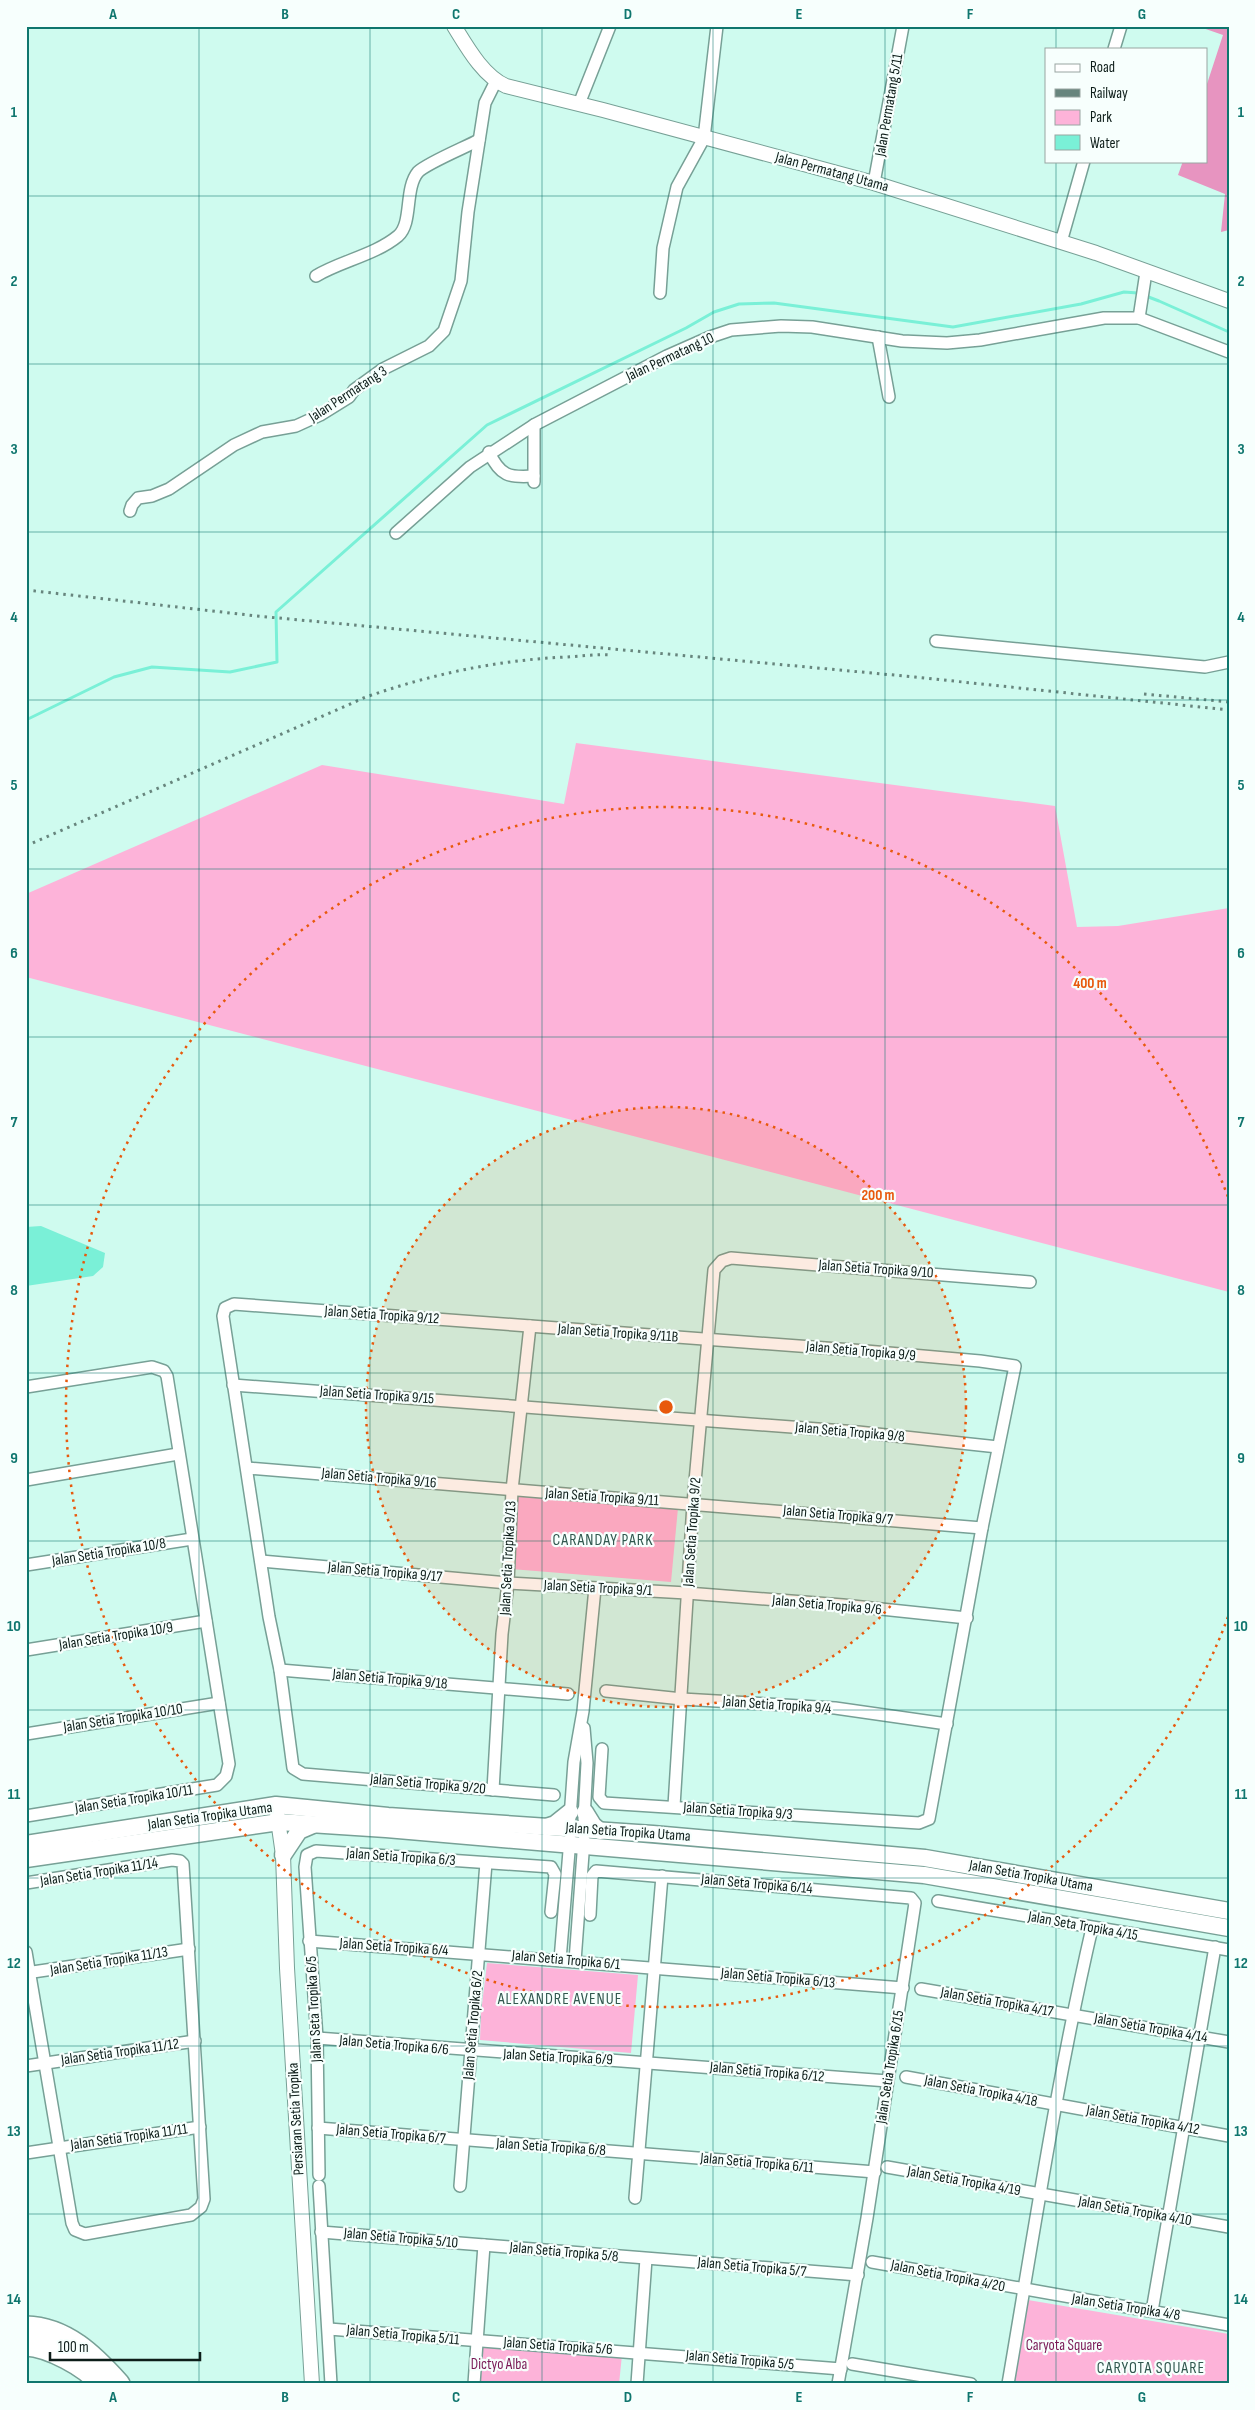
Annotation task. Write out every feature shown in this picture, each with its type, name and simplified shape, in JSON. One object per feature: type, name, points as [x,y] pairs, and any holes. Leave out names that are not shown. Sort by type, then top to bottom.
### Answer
[{"type":"highway","points":[[26,2326],[66,2337],[95,2357],[119,2384]]},
{"type":"highway","points":[[26,2344],[34,2345],[86,2369],[100,2384]]},
{"type":"main road","name":"Jalan Setia Tropika Utama","points":[[26,1844],[276,1805],[388,1816],[546,1826],[582,1822],[925,1858],[1229,1911]]},
{"type":"main road","name":"Jalan Setia Tropika Utama","points":[[26,1859],[279,1822],[924,1875],[1229,1928]]},
{"type":"main road","points":[[283,1855],[299,1831],[314,1825]]},
{"type":"street","name":"Jalan Permatang Utama","points":[[454,26],[478,62],[496,81],[506,86],[874,183],[1061,242],[1145,278],[1228,299]]},
{"type":"street","points":[[579,104],[610,26]]},
{"type":"street","points":[[660,293],[663,248],[677,187],[704,138],[717,26]]},
{"type":"street","name":"Jalan Permatang 5/11","points":[[874,183],[903,26]]},
{"type":"street","points":[[1114,48],[1121,26]]},
{"type":"street","name":"Jalan Permatang 3","points":[[130,511],[138,498],[152,496],[169,489],[234,445],[262,432],[296,426],[320,415],[349,397],[354,390],[383,370],[415,355],[437,340],[444,331],[452,313],[461,281],[468,212],[479,140],[487,96],[496,81]]},
{"type":"street","points":[[316,276],[334,265],[374,249],[399,235],[406,222],[411,188],[419,172],[479,140]]},
{"type":"street","points":[[1061,242],[1084,162]]},
{"type":"street","points":[[1145,278],[1140,315],[1229,352]]},
{"type":"street","name":"Jalan Permatang 10","points":[[396,533],[489,452],[534,425],[667,356],[731,330],[781,326],[812,327],[878,337],[947,343],[980,340],[1104,318],[1140,315]]},
{"type":"street","points":[[878,337],[889,397]]},
{"type":"street","points":[[489,452],[496,466],[504,473],[515,478],[534,479],[534,425]]},
{"type":"street","points":[[936,641],[1205,666],[1229,662]]},
{"type":"street","name":"Jalan Setia Tropika 9/10","points":[[722,1261],[731,1258],[1030,1282]]},
{"type":"street","name":"Jalan Setia Tropika 9/2","points":[[674,1806],[693,1504],[707,1339],[714,1270],[722,1261]]},
{"type":"street","name":"Jalan Setia Tropika 9/12","points":[[233,1385],[222,1316],[224,1308],[234,1304],[530,1326]]},
{"type":"street","name":"Jalan Setia Tropika 9/11B","points":[[530,1326],[707,1339]]},
{"type":"street","name":"Jalan Setia Tropika 9/13","points":[[493,1790],[508,1583],[512,1490],[530,1326]]},
{"type":"street","name":"Jalan Setia Tropika 9/9","points":[[707,1339],[980,1360],[1015,1366],[998,1447]]},
{"type":"street","points":[[26,1387],[152,1367],[164,1371],[167,1376],[219,1703]]},
{"type":"street","points":[[233,1385],[269,1617],[280,1670]]},
{"type":"street","name":"Jalan Setia Tropika 9/15","points":[[233,1385],[701,1420]]},
{"type":"street","name":"Jalan Setia Tropika 9/8","points":[[701,1420],[858,1432],[998,1447]]},
{"type":"street","points":[[947,1724],[998,1447]]},
{"type":"street","points":[[26,1480],[178,1454]]},
{"type":"street","name":"Jalan Setia Tropika 9/16","points":[[247,1468],[512,1490]]},
{"type":"street","name":"Jalan Setia Tropika 9/11","points":[[512,1490],[693,1504]]},
{"type":"street","name":"Jalan Setia Tropika 9/7","points":[[693,1504],[982,1528]]},
{"type":"street","name":"Jalan Setia Tropika 10/8","points":[[26,1565],[192,1539]]},
{"type":"street","name":"Jalan Setia Tropika 9/17","points":[[261,1561],[508,1583]]},
{"type":"street","name":"Jalan Setia Tropika 9/1","points":[[508,1583],[687,1593]]},
{"type":"street","points":[[582,1822],[571,1794],[574,1762],[583,1711],[595,1588]]},
{"type":"street","name":"Jalan Setia Tropika 9/6","points":[[687,1593],[967,1618]]},
{"type":"street","name":"Jalan Setia Tropika 10/9","points":[[26,1650],[206,1621]]},
{"type":"street","name":"Jalan Setia Tropika 9/18","points":[[280,1670],[568,1694]]},
{"type":"street","name":"Jalan Setia Tropika 9/20","points":[[280,1670],[289,1753],[293,1768],[303,1774],[554,1795]]},
{"type":"street","name":"Jalan Setia Tropika 9/4","points":[[606,1691],[682,1699],[835,1708],[947,1724]]},
{"type":"street","name":"Jalan Setia Tropika 10/10","points":[[26,1734],[219,1703]]},
{"type":"street","name":"Jalan Setia Tropika 10/11","points":[[26,1816],[217,1785],[226,1776],[229,1764],[219,1703]]},
{"type":"street","points":[[560,1960],[566,1892],[582,1822],[587,1763],[583,1711]]},
{"type":"street","name":"Jalan Setia Tropika 9/3","points":[[602,1749],[600,1754],[599,1797],[601,1802],[919,1823],[929,1819],[947,1724]]},
{"type":"street","points":[[571,1794],[584,1794]]},
{"type":"street","name":"Persiaran Setia Tropika","points":[[276,1805],[283,1855],[287,1968],[312,2384]]},
{"type":"street","points":[[575,1961],[580,1893],[577,1847]]},
{"type":"street","name":"Jalan Setia Tropika 6/3","points":[[316,1850],[553,1868],[555,1874],[551,1912]]},
{"type":"street","name":"Jalan Seta Tropika 6/5","points":[[316,1850],[307,1855],[305,1861],[317,2038],[321,2232],[331,2384]]},
{"type":"street","name":"Jalan Setia Tropika 11/14","points":[[26,1883],[172,1860],[180,1861],[184,1864],[189,1949]]},
{"type":"street","name":"Jalan Setia Tropika 6/2","points":[[460,2186],[486,1863]]},
{"type":"street","name":"Jalan Seta Tropika 6/14","points":[[590,1915],[593,1873],[599,1871],[911,1898],[916,1907]]},
{"type":"street","points":[[635,2198],[662,1876]]},
{"type":"street","points":[[566,1892],[580,1893]]},
{"type":"street","name":"Jalan Seta Tropika 4/15","points":[[938,1901],[1229,1950]]},
{"type":"street","name":"Jalan Setia Tropika 6/15","points":[[838,2384],[858,2276],[916,1907]]},
{"type":"street","points":[[1008,2384],[1040,2194],[1073,2015],[1092,1928]]},
{"type":"street","name":"Jalan Setia Tropika 6/4","points":[[310,1941],[478,1953]]},
{"type":"street","points":[[1152,2311],[1215,1947]]},
{"type":"street","points":[[26,1952],[28,1973],[72,2223],[75,2230],[85,2234],[191,2215],[201,2207],[204,2199],[189,1949]]},
{"type":"street","name":"Jalan Setia Tropika 11/13","points":[[28,1973],[189,1949]]},
{"type":"street","name":"Jalan Setia Tropika 6/1","points":[[478,1953],[653,1967]]},
{"type":"street","name":"Jalan Setia Tropika 6/13","points":[[653,1967],[903,1988]]},
{"type":"street","name":"Jalan Setia Tropika 4/17","points":[[921,1989],[1073,2015]]},
{"type":"street","name":"Jalan Setia Tropika 4/14","points":[[1073,2015],[1229,2042]]},
{"type":"street","name":"Jalan Setia Tropika 6/6","points":[[317,2038],[471,2051]]},
{"type":"street","name":"Jalan Setia Tropika 11/12","points":[[26,2066],[195,2041]]},
{"type":"street","name":"Jalan Setia Tropika 6/9","points":[[471,2051],[646,2062]]},
{"type":"street","name":"Jalan Setia Tropika 6/12","points":[[646,2062],[888,2081]]},
{"type":"street","name":"Jalan Setia Tropika 4/18","points":[[906,2076],[1057,2105]]},
{"type":"street","name":"Jalan Setia Tropika 4/12","points":[[1057,2105],[1229,2136]]},
{"type":"street","name":"Jalan Setia Tropika 11/11","points":[[26,2153],[200,2127]]},
{"type":"street","name":"Jalan Setia Tropika 6/7","points":[[318,2128],[463,2141]]},
{"type":"street","name":"Jalan Setia Tropika 6/8","points":[[463,2141],[639,2153]]},
{"type":"street","name":"Jalan Setia Tropika 6/11","points":[[639,2153],[875,2172]]},
{"type":"street","name":"Jalan Setia Tropika 4/19","points":[[887,2168],[1040,2194]]},
{"type":"street","name":"Jalan Setia Tropika 4/10","points":[[1040,2194],[1229,2227]]},
{"type":"street","name":"Jalan Setia Tropika 5/10","points":[[321,2232],[483,2245]]},
{"type":"street","points":[[474,2384],[483,2245]]},
{"type":"street","name":"Jalan Setia Tropika 5/8","points":[[483,2245],[646,2258]]},
{"type":"street","points":[[637,2384],[646,2258]]},
{"type":"street","name":"Jalan Setia Tropika 5/7","points":[[646,2258],[858,2276]]},
{"type":"street","name":"Jalan Setia Tropika 4/20","points":[[872,2262],[1024,2290]]},
{"type":"street","name":"Jalan Setia Tropika 4/8","points":[[1024,2290],[1229,2325]]},
{"type":"street","name":"Jalan Setia Tropika 5/11","points":[[328,2329],[478,2341]]},
{"type":"street","name":"Jalan Setia Tropika 5/6","points":[[478,2341],[638,2352]]},
{"type":"street","name":"Jalan Setia Tropika 5/5","points":[[638,2352],[841,2369]]},
{"type":"street","points":[[852,2364],[971,2384]]},
{"type":"green space","points":[[576,743],[1055,806],[1077,927],[1118,926],[1229,908],[1229,1292],[26,977],[26,894],[322,765],[564,804]]},
{"type":"green space","name":"CARANDAY PARK","points":[[518,1495],[678,1508],[671,1582],[511,1569]]},
{"type":"green space","name":"ALEXANDRE AVENUE","points":[[487,1963],[638,1975],[631,2053],[480,2040]]},
{"type":"green space","name":"Caryota Square","points":[[1028,2300],[1229,2334],[1229,2384],[1014,2383]]},
{"type":"green space","name":"Dictyo Alba","points":[[481,2344],[622,2355],[619,2384],[478,2384]]},
{"type":"shaded area","points":[[1197,26],[1229,26],[1229,230],[1221,232],[1225,194],[1178,175],[1183,162],[1208,162],[1208,81],[1223,35]]},
{"type":"water","points":[[41,1226],[105,1253],[103,1267],[93,1276],[26,1286],[26,1227]]},
{"type":"waterway","points":[[26,720],[114,677],[152,667],[230,672],[277,662],[276,612],[487,425],[686,328],[714,312],[739,304],[774,303],[953,327],[1081,304],[1124,292],[1138,293],[1229,332]]},
{"type":"railway","points":[[26,590],[257,616],[915,677],[1229,710]]},
{"type":"railway","points":[[26,846],[366,697],[415,681],[515,661],[612,655]]},
{"type":"railway","points":[[1144,694],[1229,702]]},
{"type":"district","name":"CARANDAY PARK","points":[[603,1540]]},
{"type":"district","name":"ALEXANDRE AVENUE","points":[[560,1999]]},
{"type":"district","name":"CARYOTA SQUARE","points":[[1151,2368]]}]
